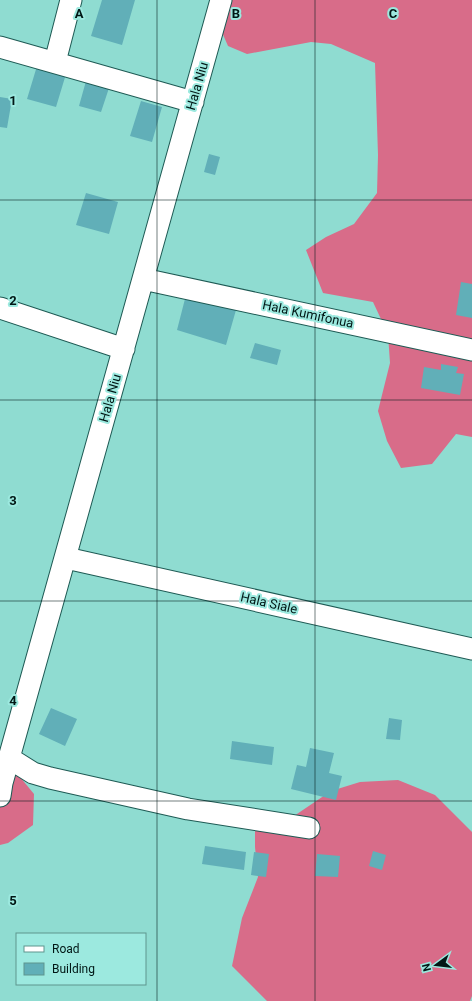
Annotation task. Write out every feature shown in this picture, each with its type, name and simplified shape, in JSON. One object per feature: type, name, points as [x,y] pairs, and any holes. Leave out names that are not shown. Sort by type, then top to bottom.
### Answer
[{"type":"street","points":[[55,62],[71,0]]},
{"type":"street","name":"Hala Niu","points":[[0,796],[9,758],[221,0]]},
{"type":"street","points":[[0,47],[193,102]]},
{"type":"street","name":"Hala Kumifonua","points":[[143,279],[472,350]]},
{"type":"street","points":[[0,308],[124,349]]},
{"type":"street","name":"Hala Siale","points":[[66,558],[472,649]]},
{"type":"street","points":[[9,758],[33,773],[50,778],[188,809],[309,828]]},
{"type":"shaded area","points":[[226,0],[472,0],[472,437],[456,434],[432,464],[401,468],[387,441],[378,411],[390,363],[388,334],[373,302],[323,293],[306,250],[326,237],[354,224],[377,193],[378,155],[375,63],[331,44],[311,42],[247,54],[228,46],[221,30]]},
{"type":"shaded area","points":[[0,770],[15,771],[34,794],[33,825],[8,843],[0,845]]},
{"type":"shaded area","points":[[398,780],[435,795],[472,832],[472,996],[470,1001],[267,1001],[232,966],[242,918],[258,877],[255,847],[255,825],[294,816],[331,791],[360,782]]},
{"type":"building","points":[[102,0],[135,0],[122,45],[91,36]]},
{"type":"building","points":[[37,66],[66,74],[56,107],[27,99]]},
{"type":"building","points":[[86,81],[109,88],[101,112],[79,106]]},
{"type":"building","points":[[0,97],[12,99],[7,128],[0,127]]},
{"type":"building","points":[[141,101],[162,107],[152,142],[130,136]]},
{"type":"building","points":[[209,154],[220,157],[215,175],[204,172]]},
{"type":"building","points":[[86,193],[118,202],[109,234],[76,225]]},
{"type":"building","points":[[461,282],[472,284],[472,318],[456,315]]},
{"type":"building","points":[[186,295],[236,310],[226,345],[177,330]]},
{"type":"building","points":[[255,343],[281,350],[277,365],[250,358]]},
{"type":"building","points":[[441,364],[458,367],[456,373],[464,374],[460,395],[421,388],[424,367],[441,370]]},
{"type":"building","points":[[51,708],[77,719],[65,746],[39,734]]},
{"type":"building","points":[[389,718],[402,720],[400,740],[386,739]]},
{"type":"building","points":[[232,741],[274,747],[272,765],[230,759]]},
{"type":"building","points":[[310,748],[334,753],[329,773],[342,776],[336,800],[291,789],[297,765],[306,767]]},
{"type":"building","points":[[205,846],[246,852],[244,870],[202,864]]},
{"type":"building","points":[[373,851],[386,855],[382,870],[369,866]]},
{"type":"building","points":[[254,852],[269,854],[266,877],[251,875]]},
{"type":"building","points":[[317,854],[340,856],[338,877],[315,876]]}]
